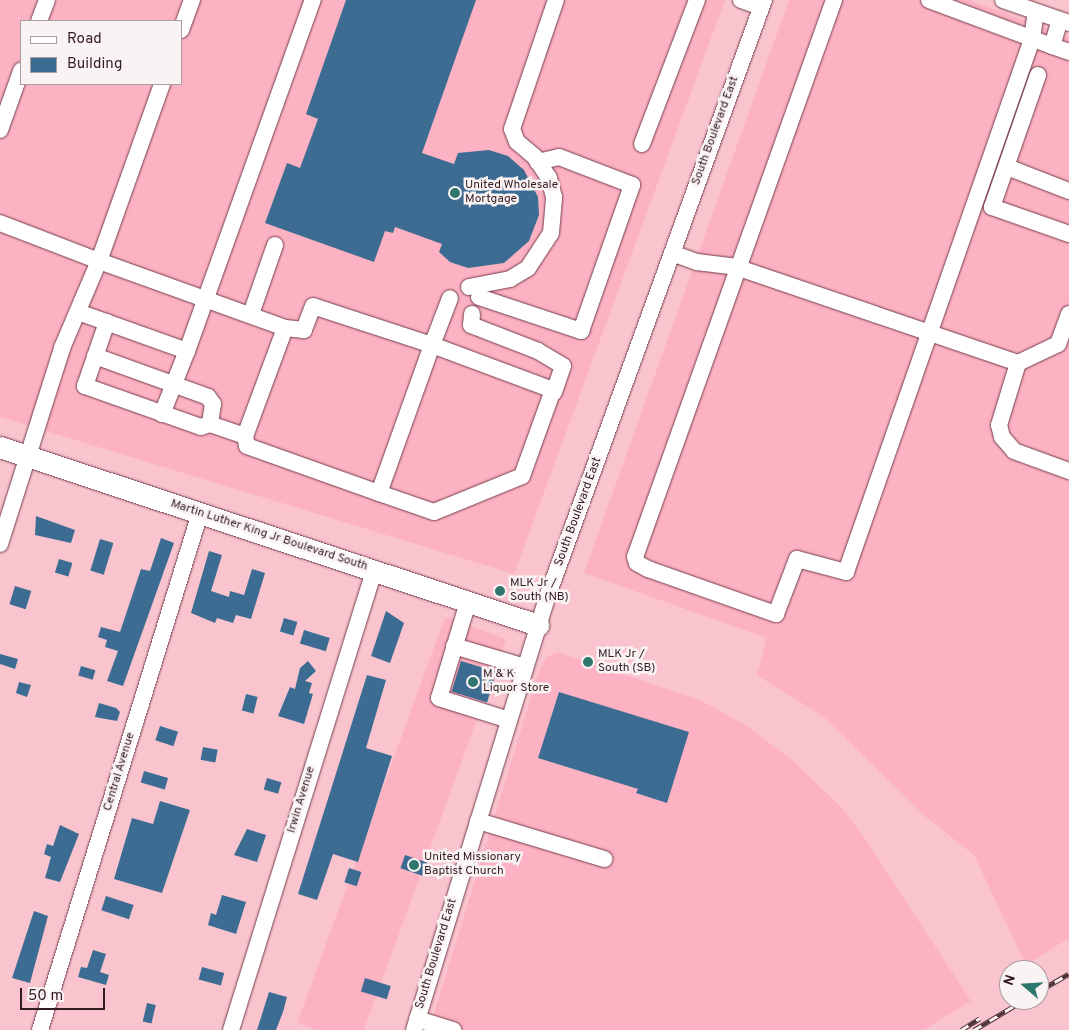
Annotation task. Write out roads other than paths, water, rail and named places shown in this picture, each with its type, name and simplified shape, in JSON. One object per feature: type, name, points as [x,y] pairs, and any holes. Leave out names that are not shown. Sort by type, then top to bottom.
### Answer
[{"type":"main road","name":"Martin Luther King Jr Boulevard South","points":[[0,448],[538,625]]},
{"type":"street","points":[[182,27],[192,0]]},
{"type":"street","points":[[162,414],[206,299],[313,0]]},
{"type":"street","points":[[474,292],[510,279],[528,268],[542,252],[551,233],[554,197],[538,162],[517,142],[512,123],[556,0]]},
{"type":"street","points":[[642,144],[697,0]]},
{"type":"street","points":[[741,0],[762,3]]},
{"type":"street","points":[[834,0],[736,267],[635,557],[637,563],[648,569],[776,614],[797,559],[846,572],[931,334],[1032,38],[1036,12]]},
{"type":"street","points":[[929,0],[1069,52]]},
{"type":"street","points":[[1003,0],[1065,22],[1052,46]]},
{"type":"street","points":[[39,20],[41,2]]},
{"type":"street","name":"South Boulevard East","points":[[416,1025],[538,625],[762,3]]},
{"type":"street","points":[[0,130],[20,74]]},
{"type":"street","points":[[1038,75],[992,207],[1069,234]]},
{"type":"street","points":[[0,544],[62,348],[99,261],[162,85]]},
{"type":"street","points":[[379,493],[432,346],[450,298],[455,290],[474,292],[581,331],[632,186],[559,157],[538,162]]},
{"type":"street","points":[[1007,168],[1069,191]]},
{"type":"street","points":[[0,223],[285,328],[304,330],[315,306],[432,346],[554,392]]},
{"type":"street","points":[[250,314],[275,245]]},
{"type":"street","points":[[672,253],[697,262],[736,267],[1018,363],[1058,344],[1069,314]]},
{"type":"street","points":[[285,328],[245,436],[247,446],[437,512],[522,476],[563,366],[538,351],[471,325],[472,314],[478,307],[474,292]]},
{"type":"street","points":[[450,298],[451,308],[458,314],[472,314]]},
{"type":"street","points":[[78,312],[187,351]]},
{"type":"street","points":[[107,322],[85,386],[201,427],[210,424],[245,436]]},
{"type":"street","points":[[95,356],[208,397],[213,404],[210,424]]},
{"type":"street","points":[[1018,363],[1000,415],[1002,437],[1014,451],[1069,472]]},
{"type":"street","name":"Central Avenue","points":[[40,1030],[200,514]]},
{"type":"street","name":"Irwin Avenue","points":[[231,1030],[374,571]]},
{"type":"street","points":[[468,602],[439,698],[509,720]]},
{"type":"street","points":[[454,646],[525,667]]},
{"type":"street","points":[[478,821],[604,859]]},
{"type":"street","points":[[416,1025],[453,1030]]},
{"type":"railway","points":[[1049,985],[1069,974]]},
{"type":"railway","points":[[974,1030],[1007,1010]]},
{"type":"railway","points":[[961,1030],[980,1018]]},
{"type":"place","name":"United Wholesale Mortgage","points":[[455,193]]},
{"type":"place","name":"MLK Jr / South (NB)","points":[[500,591]]},
{"type":"place","name":"MLK Jr / South (SB)","points":[[588,662]]},
{"type":"place","name":"M & K Liquor Store","points":[[473,682]]},
{"type":"place","name":"United Missionary Baptist Church","points":[[414,865]]}]
